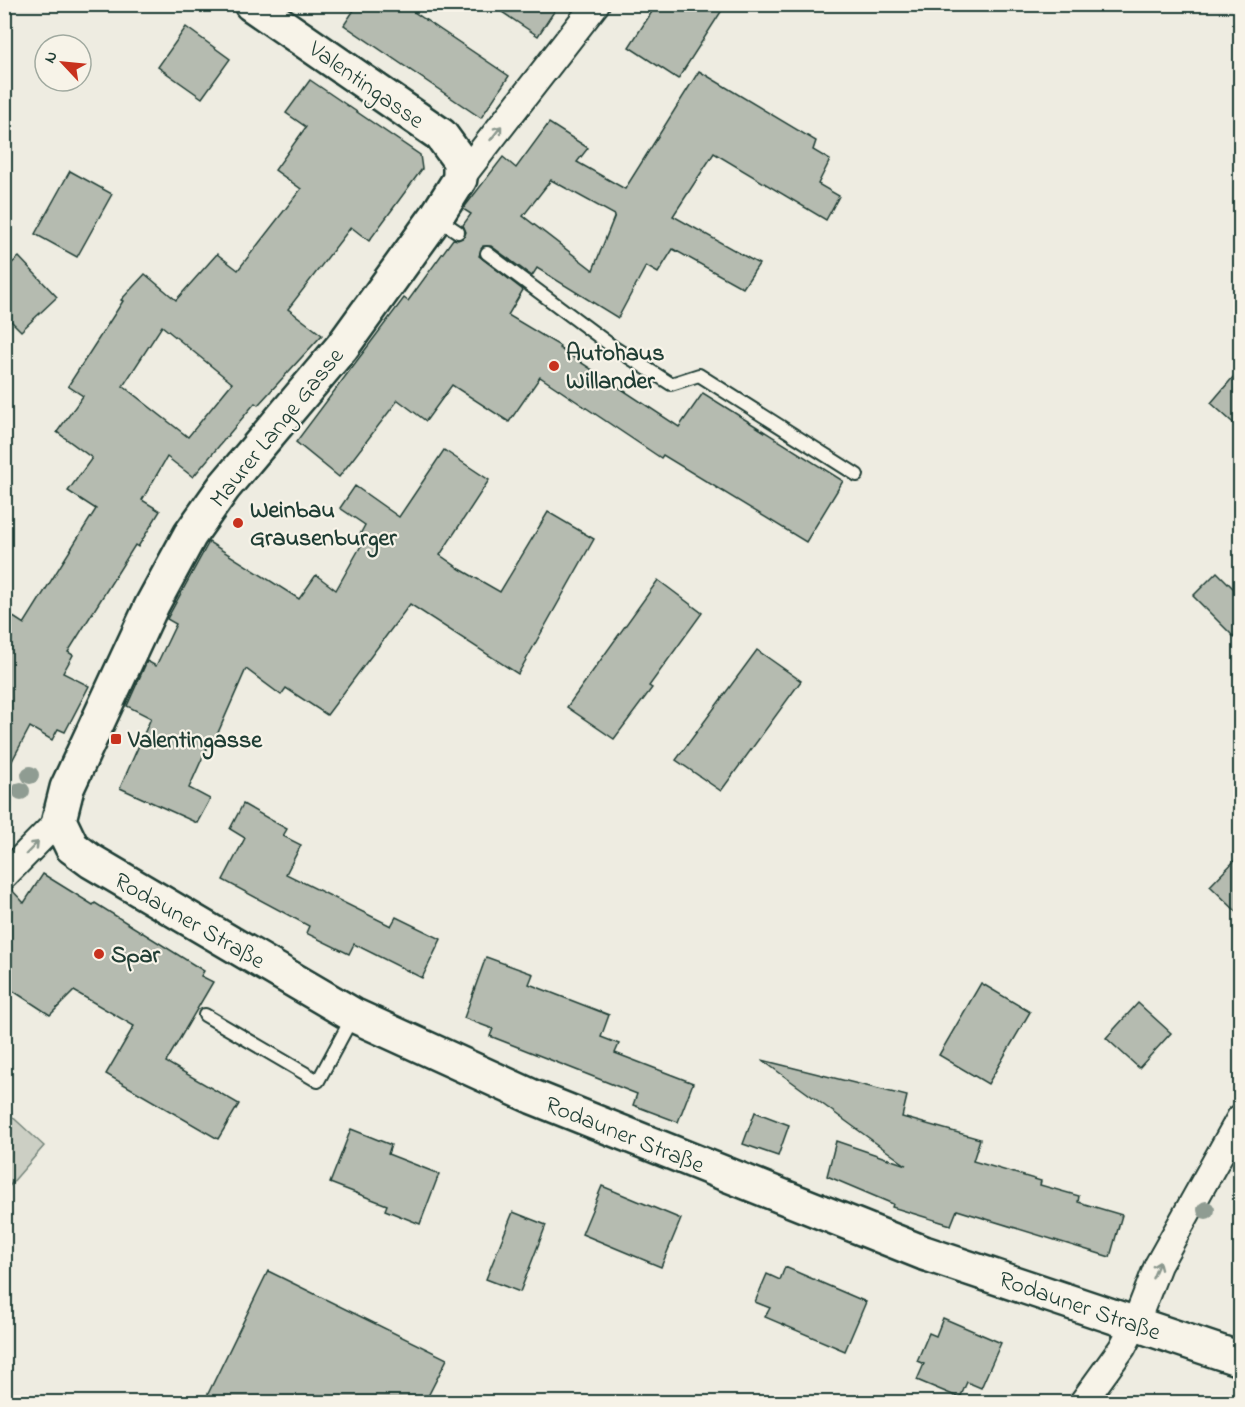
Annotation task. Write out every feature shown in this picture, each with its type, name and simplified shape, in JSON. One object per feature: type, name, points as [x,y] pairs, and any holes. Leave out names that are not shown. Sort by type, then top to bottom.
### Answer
[{"type":"main road","name":"Valentingasse","points":[[251,4],[441,135],[460,161],[460,179]]},
{"type":"main road","name":"Maurer Lange Gasse","points":[[59,820],[68,788],[132,648],[190,535],[224,487],[447,225],[460,179]]},
{"type":"main road","name":"Rodauner Straße","points":[[59,820],[72,847],[90,861],[354,1015],[533,1097],[924,1253],[1240,1359]]},
{"type":"street","name":"Maurer Lange Gasse","points":[[460,179],[596,4]]},
{"type":"street","name":"Maurer Lange Gasse","points":[[4,876],[59,820]]},
{"type":"street","points":[[1083,1402],[1122,1348],[1135,1324],[1158,1265],[1240,1118]]},
{"type":"lane","points":[[487,253],[613,347],[671,384],[699,375],[857,476]]},
{"type":"lane","points":[[205,1015],[318,1081],[354,1015]]},
{"type":"shaded area","points":[[5,1110],[44,1146],[5,1191]]},
{"type":"building","points":[[358,4],[402,4],[509,76],[481,118],[344,25]]},
{"type":"building","points":[[490,4],[559,4],[538,36]]},
{"type":"building","points":[[657,4],[726,4],[678,79],[629,47]]},
{"type":"building","points":[[186,27],[230,59],[202,98],[158,67]]},
{"type":"building","points":[[699,71],[816,141],[813,150],[830,160],[818,184],[839,196],[826,220],[714,153],[673,216],[759,264],[743,288],[673,249],[658,273],[646,266],[618,318],[537,268],[532,276],[491,246],[483,246],[479,256],[523,290],[508,315],[560,346],[559,348],[679,427],[703,393],[843,481],[806,542],[663,455],[661,458],[540,377],[509,422],[452,385],[426,421],[398,400],[339,477],[296,442],[404,298],[408,301],[453,239],[458,240],[464,237],[466,232],[463,225],[471,214],[463,209],[503,157],[516,168],[549,123],[588,148],[577,162],[625,189]],"holes":[[[551,180],[615,215],[593,270],[523,216]]]},
{"type":"building","points":[[310,80],[420,155],[422,169],[369,241],[351,227],[288,309],[322,335],[258,405],[255,403],[193,477],[167,457],[142,500],[160,511],[138,547],[135,545],[68,652],[73,655],[63,673],[89,686],[65,732],[58,729],[52,740],[30,727],[4,776],[4,611],[24,624],[96,509],[68,491],[92,458],[57,432],[83,396],[68,386],[123,301],[121,300],[145,274],[176,300],[217,254],[238,270],[301,189],[275,170],[306,127],[286,113]],"holes":[[[162,326],[232,383],[188,437],[123,386]]]},
{"type":"building","points":[[70,171],[112,194],[77,257],[35,234]]},
{"type":"building","points":[[19,257],[57,297],[21,331],[4,314],[4,270]]},
{"type":"building","points":[[1240,369],[1240,429],[1211,403]]},
{"type":"building","points":[[444,450],[489,480],[440,555],[460,569],[500,592],[548,512],[594,539],[518,674],[410,604],[327,715],[286,688],[281,695],[246,669],[213,744],[209,743],[189,788],[210,799],[197,823],[120,788],[151,718],[127,706],[147,661],[156,666],[176,624],[167,619],[209,542],[299,599],[316,575],[336,590],[362,544],[357,540],[365,525],[340,508],[355,486],[399,517]]},
{"type":"building","points":[[1217,572],[1240,595],[1240,643],[1193,596]]},
{"type":"building","points":[[658,580],[702,613],[649,686],[652,688],[614,739],[567,707]]},
{"type":"building","points":[[757,650],[801,681],[721,791],[676,760]]},
{"type":"building","points":[[243,804],[287,829],[283,836],[301,845],[286,874],[391,926],[396,917],[441,939],[422,978],[354,944],[349,954],[306,933],[309,926],[223,880],[245,838],[230,829]]},
{"type":"building","points":[[1240,855],[1240,915],[1210,886]]},
{"type":"building","name":"Spar","points":[[43,874],[93,905],[95,903],[204,971],[201,976],[213,982],[166,1062],[239,1104],[218,1139],[106,1074],[134,1026],[74,991],[50,1015],[4,985],[4,891],[11,889],[24,903]]},
{"type":"building","points":[[486,957],[533,974],[529,984],[609,1015],[601,1037],[619,1044],[615,1053],[693,1083],[678,1122],[633,1105],[637,1094],[490,1036],[493,1029],[464,1018]]},
{"type":"building","points":[[981,983],[1030,1012],[988,1084],[939,1055]]},
{"type":"building","points":[[1138,1003],[1171,1033],[1139,1068],[1106,1038]]},
{"type":"building","points":[[762,1060],[907,1096],[902,1117],[980,1139],[973,1161],[1041,1181],[1040,1185],[1079,1196],[1078,1202],[1122,1215],[1110,1257],[957,1210],[951,1225],[892,1207],[893,1204],[827,1176],[836,1141],[906,1165]]},
{"type":"building","points":[[755,1112],[789,1125],[778,1156],[743,1144]]},
{"type":"building","points":[[351,1129],[391,1145],[388,1154],[439,1174],[420,1224],[385,1210],[387,1205],[330,1183]]},
{"type":"building","points":[[602,1186],[681,1219],[661,1267],[582,1234]]},
{"type":"building","points":[[513,1212],[546,1225],[520,1292],[486,1279]]},
{"type":"building","points":[[785,1267],[866,1302],[845,1351],[765,1317],[770,1308],[755,1302],[767,1274],[780,1280]]},
{"type":"building","points":[[268,1271],[447,1359],[425,1402],[204,1402]]},
{"type":"building","points":[[943,1318],[1001,1343],[981,1388],[967,1382],[960,1398],[917,1380],[924,1364],[917,1361],[929,1333],[936,1336]]},
{"type":"place","name":"Autohaus Willander","points":[[554,366]]},
{"type":"place","name":"Weinbau Grausenburger","points":[[238,523]]},
{"type":"place","name":"Valentingasse","points":[[116,739]]},
{"type":"place","name":"Spar","points":[[99,954]]}]
